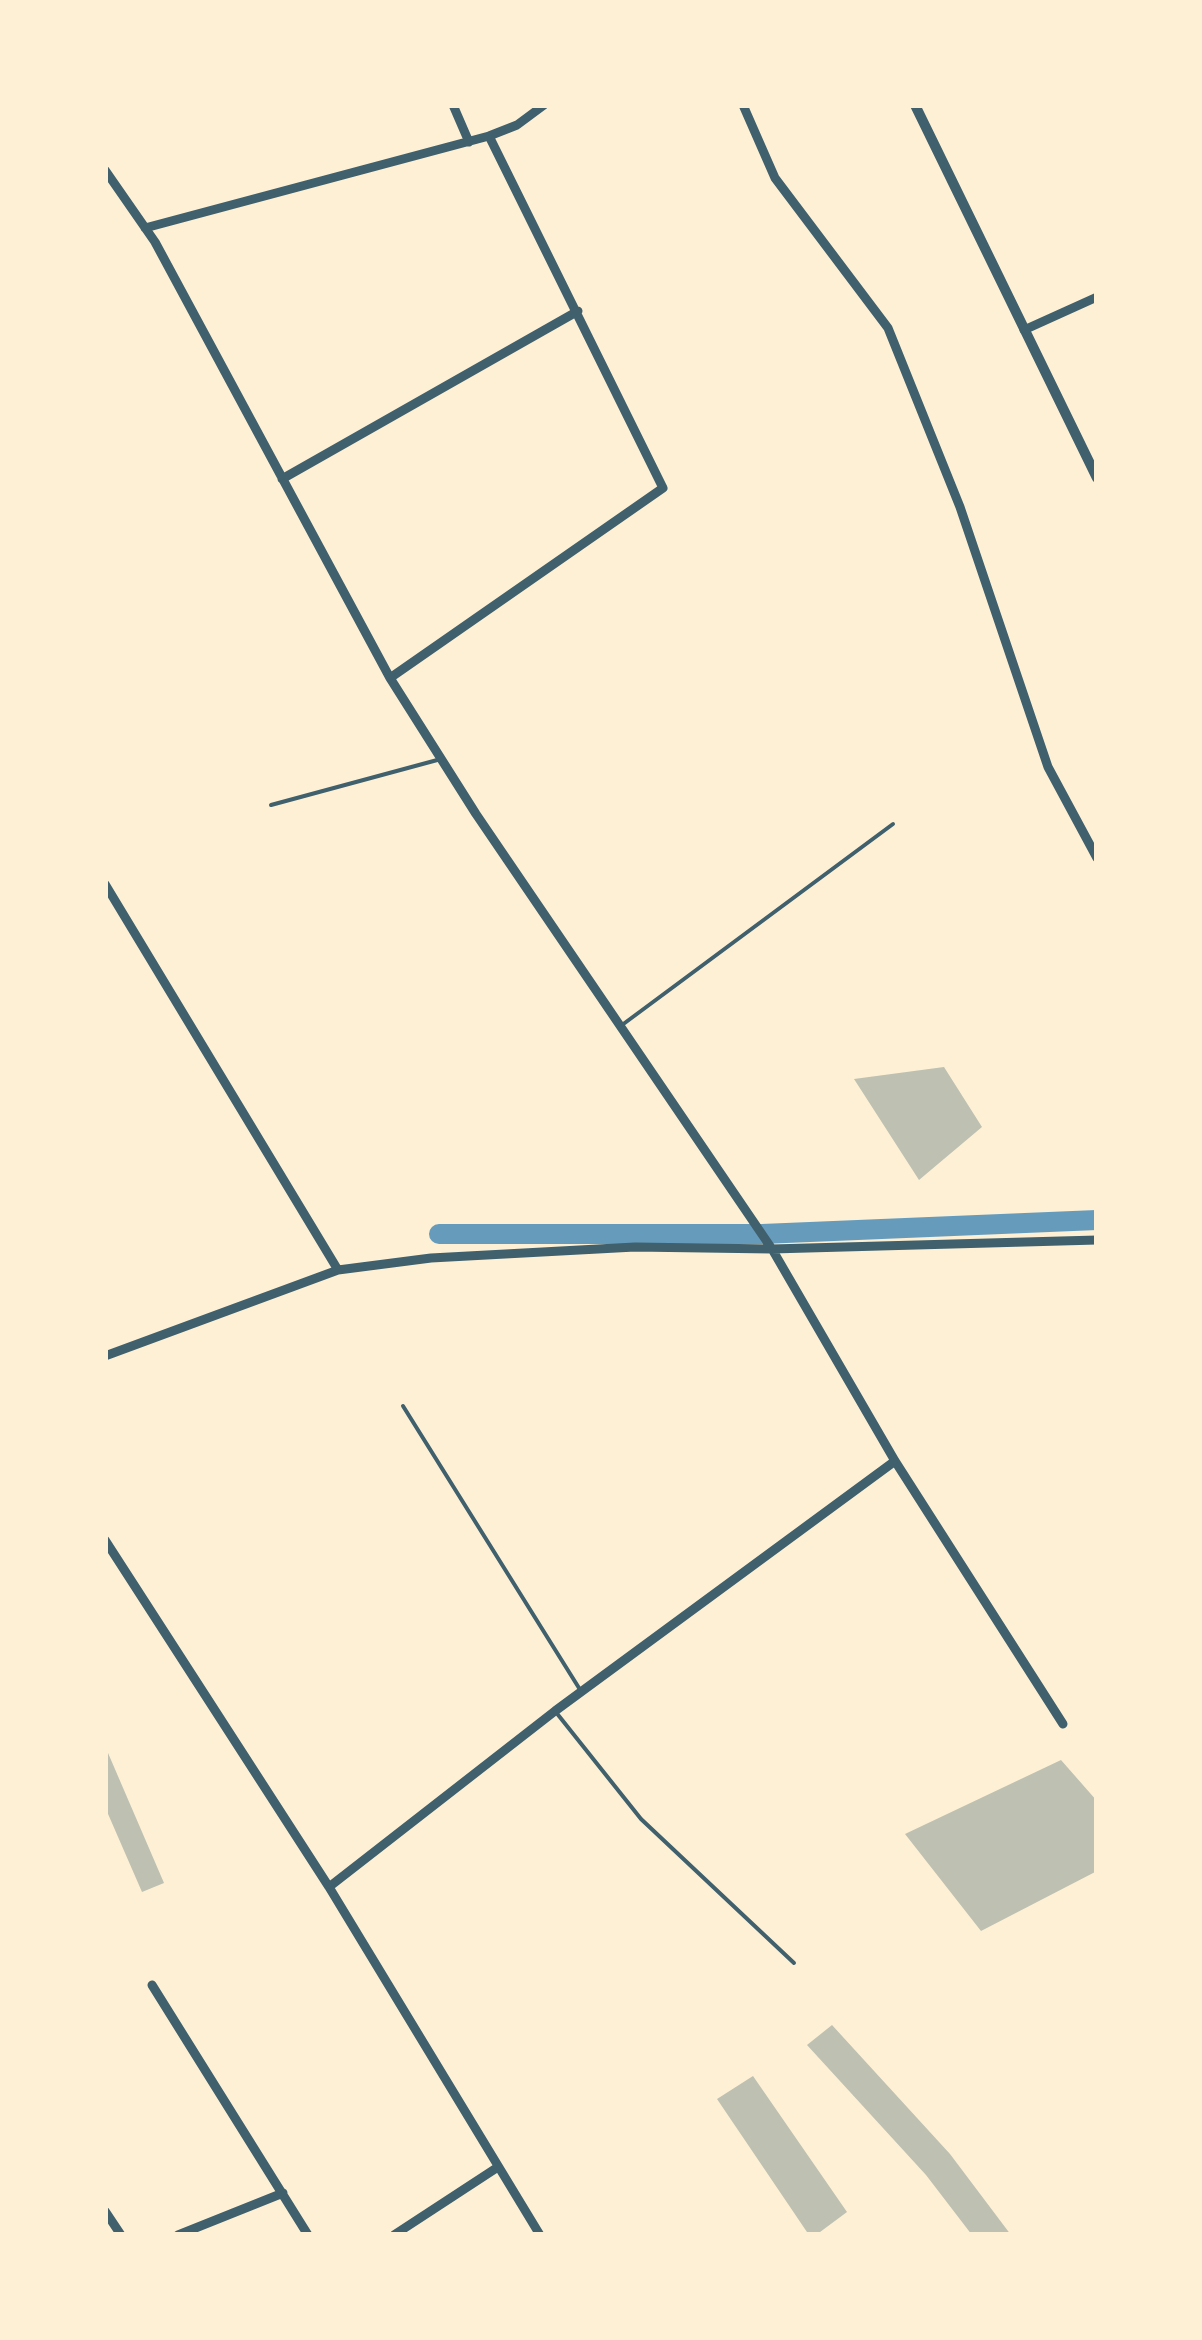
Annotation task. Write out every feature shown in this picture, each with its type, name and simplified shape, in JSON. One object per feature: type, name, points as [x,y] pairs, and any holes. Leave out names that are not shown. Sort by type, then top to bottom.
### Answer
[{"type":"street","points":[[453,105],[469,142]]},
{"type":"street","points":[[145,228],[489,136],[517,126],[544,105]]},
{"type":"street","points":[[743,105],[775,178],[888,328],[960,506],[1048,768],[1097,858]]},
{"type":"street","points":[[915,105],[1097,478]]},
{"type":"street","points":[[390,678],[663,488],[489,136]]},
{"type":"street","points":[[105,170],[145,228],[390,678],[772,1249],[895,1461],[1063,1724]]},
{"type":"street","points":[[1024,330],[1097,296]]},
{"type":"street","points":[[282,479],[578,310]]},
{"type":"street","points":[[105,884],[338,1270]]},
{"type":"street","points":[[105,1356],[338,1270],[431,1258],[635,1247],[772,1249],[1097,1240]]},
{"type":"street","points":[[328,1887],[556,1711],[895,1461]]},
{"type":"street","points":[[105,1540],[328,1887],[540,2235]]},
{"type":"street","points":[[152,1984],[308,2235]]},
{"type":"street","points":[[394,2235],[498,2167]]},
{"type":"street","points":[[178,2235],[283,2194]]},
{"type":"street","points":[[105,2210],[120,2235]]},
{"type":"lane","points":[[271,805],[441,759]]},
{"type":"lane","points":[[622,1025],[893,824]]},
{"type":"lane","points":[[404,1406],[582,1692]]},
{"type":"lane","points":[[556,1711],[640,1818],[794,1963]]},
{"type":"building","points":[[944,1067],[982,1127],[919,1180],[854,1079]]},
{"type":"building","points":[[105,1746],[164,1883],[142,1892],[105,1807]]},
{"type":"building","points":[[1061,1760],[1097,1801],[1097,1871],[981,1931],[905,1834]]},
{"type":"building","points":[[832,2025],[950,2154],[1011,2235],[972,2235],[926,2175],[807,2045]]},
{"type":"building","points":[[753,2076],[847,2212],[816,2235],[809,2235],[717,2099]]},
{"type":"waterway","points":[[439,1234],[762,1234],[1097,1220]]}]
